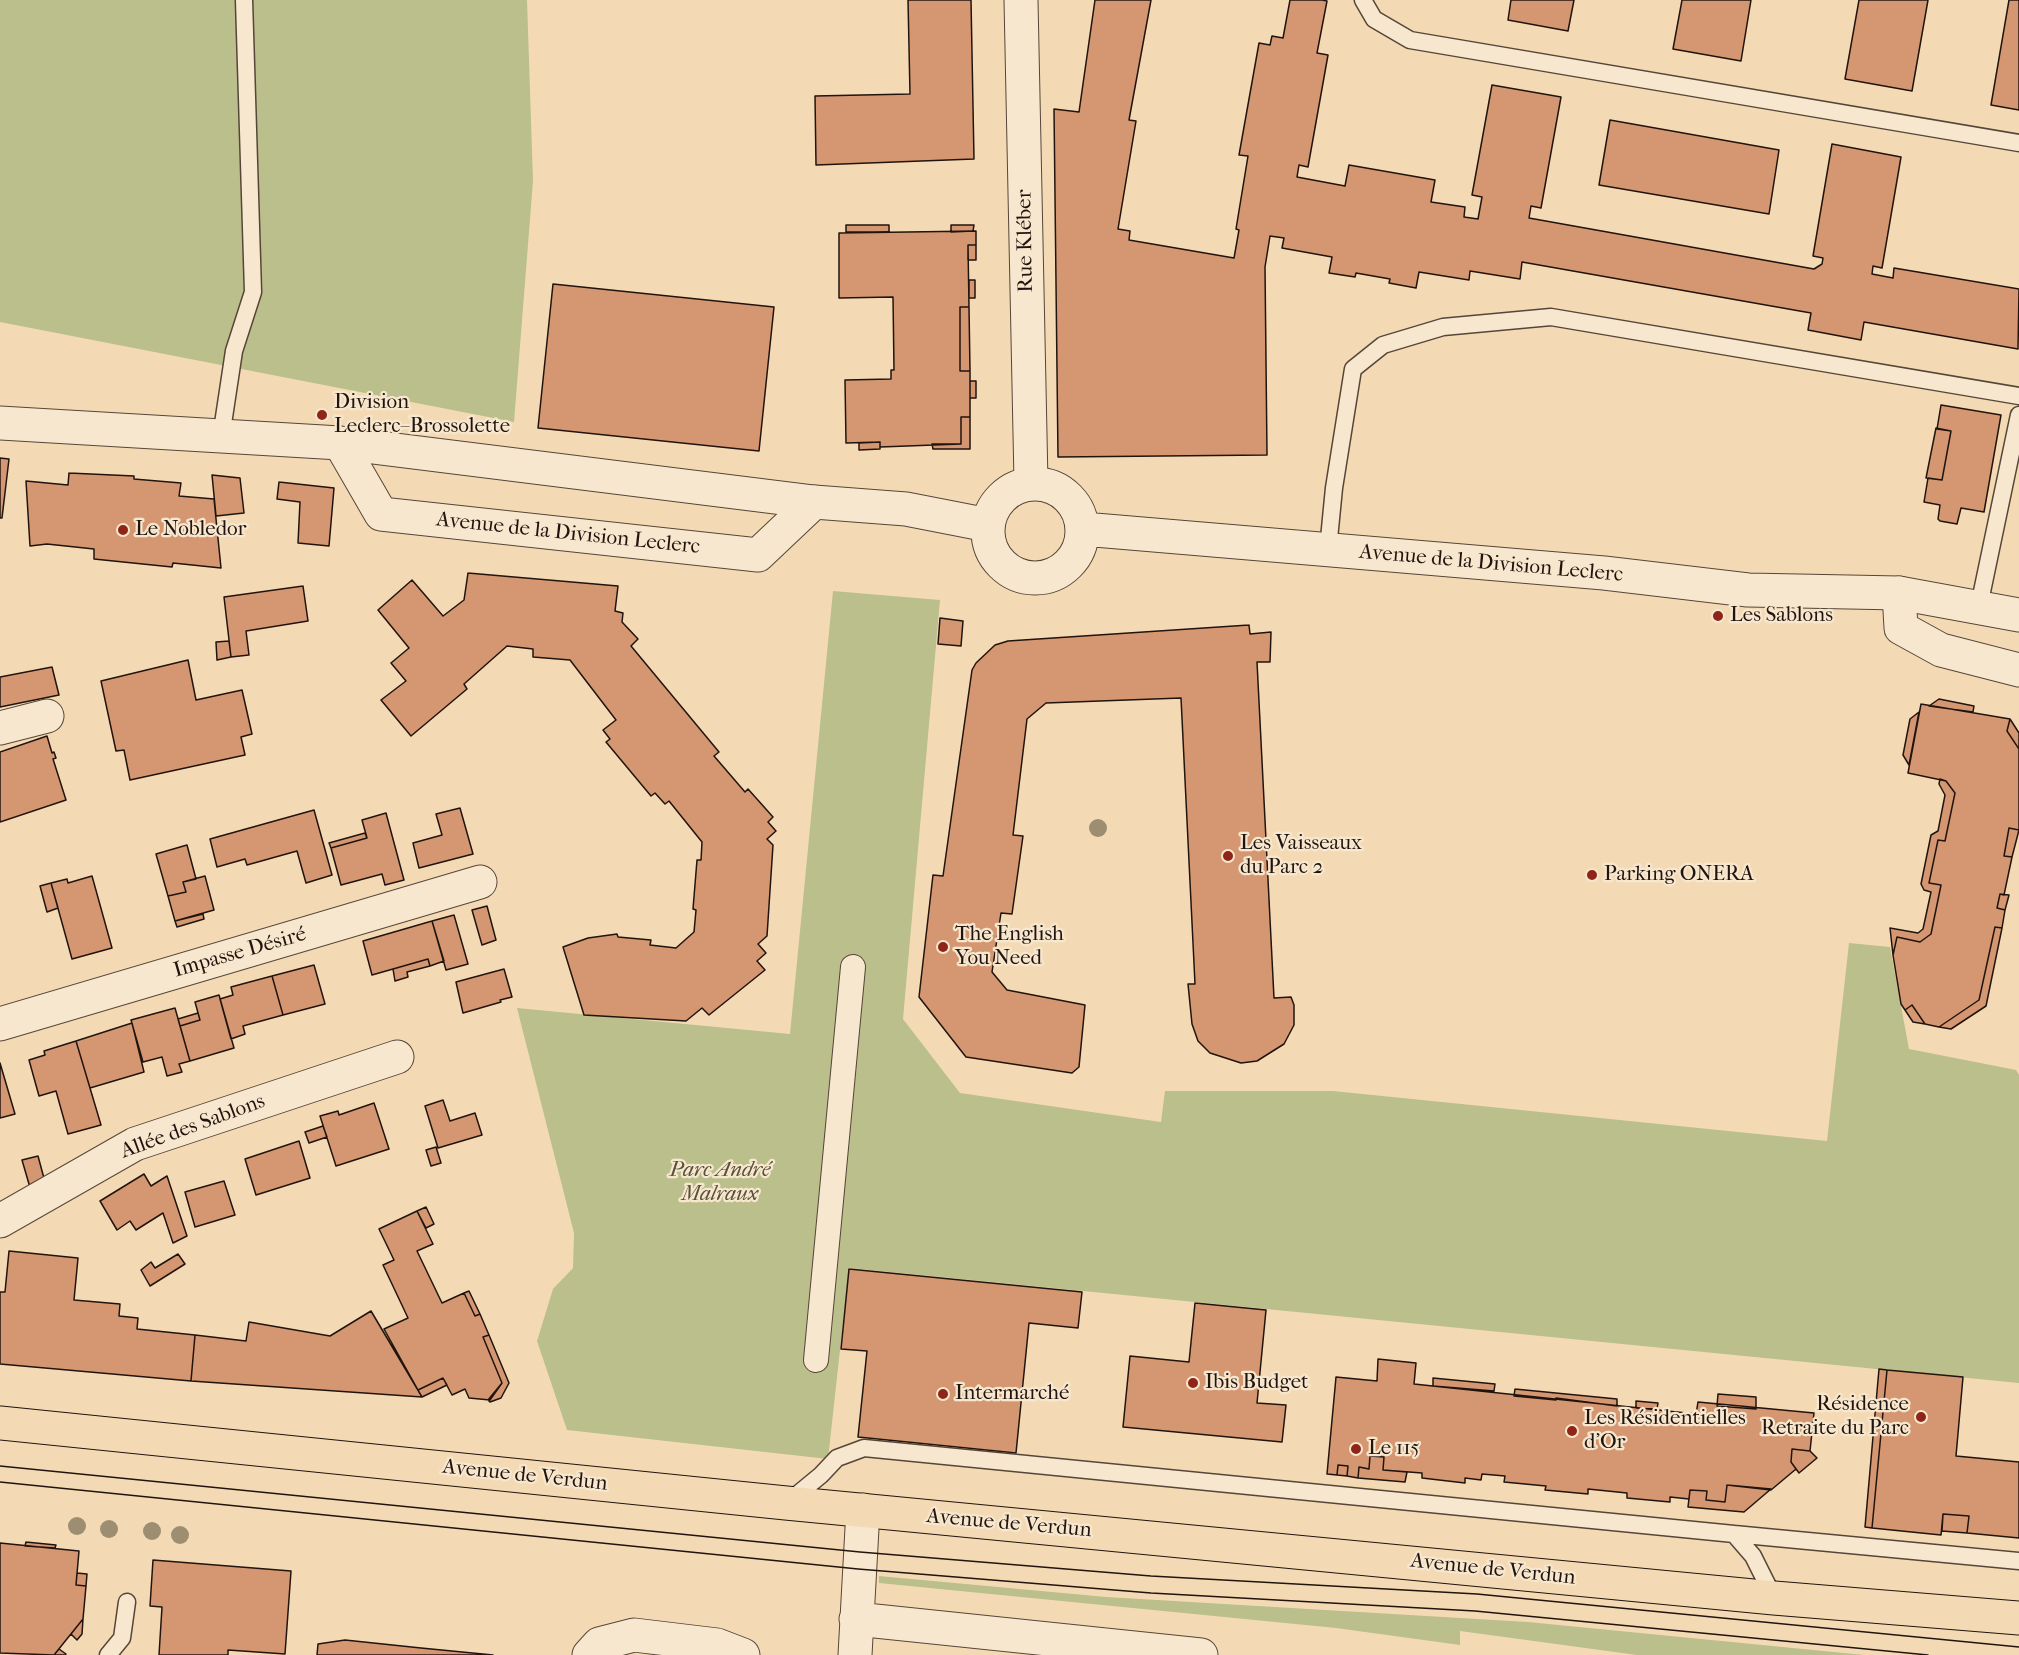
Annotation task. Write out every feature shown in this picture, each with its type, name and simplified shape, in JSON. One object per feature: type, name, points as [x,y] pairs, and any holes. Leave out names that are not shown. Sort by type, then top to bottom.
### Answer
[{"type":"main road","name":"Avenue de Verdun","points":[[0,1423],[786,1503],[1774,1598],[2019,1618]]},
{"type":"street","name":"Rue Kléber","points":[[1021,0],[1031,482]]},
{"type":"street","points":[[0,403],[120,428]]},
{"type":"street","points":[[0,423],[120,428],[221,437],[340,443],[814,502],[906,508],[988,525]]},
{"type":"street","name":"Avenue de la Division Leclerc","points":[[340,443],[381,514],[758,555],[814,502]]},
{"type":"street","points":[[1031,482],[1053,487],[1068,497],[1080,515],[1083,530],[1079,549],[1068,566],[1053,575],[1034,579],[1014,574],[1001,565],[990,548],[988,525],[996,504],[1012,489],[1031,482]]},
{"type":"street","name":"Avenue de la Division Leclerc","points":[[1083,530],[1604,573],[1748,590],[1899,593],[2019,615]]},
{"type":"street","points":[[1899,593],[1901,628],[1941,650],[2019,670]]},
{"type":"street","points":[[0,728],[47,716]]},
{"type":"street","name":"Impasse Désiré","points":[[0,1024],[480,882]]},
{"type":"street","points":[[816,1360],[853,967]]},
{"type":"street","name":"Allée des Sablons","points":[[0,1221],[135,1144],[397,1057]]},
{"type":"street","points":[[855,1655],[863,1510]]},
{"type":"street","points":[[856,1619],[1201,1655]]},
{"type":"street","points":[[594,1650],[634,1635],[717,1645],[743,1655]]},
{"type":"lane","points":[[221,437],[234,351],[253,292],[244,0]]},
{"type":"lane","points":[[1363,0],[1374,19],[1410,40],[2019,143]]},
{"type":"lane","points":[[1328,549],[1334,488],[1353,369],[1383,345],[1443,327],[1551,316],[2019,396]]},
{"type":"lane","points":[[1979,606],[2019,415]]},
{"type":"lane","points":[[786,1503],[821,1475],[837,1458],[864,1448],[2019,1561]]},
{"type":"lane","points":[[1734,1534],[1753,1556],[1774,1598]]},
{"type":"lane","points":[[108,1655],[122,1638],[127,1602]]},
{"type":"green space","points":[[0,0],[527,0],[533,181],[514,422],[0,322]]},
{"type":"green space","name":"Parc André Malraux","points":[[833,591],[940,600],[903,1019],[960,1093],[1161,1122],[1165,1091],[1333,1091],[1827,1141],[1849,943],[1890,947],[1909,1049],[2016,1070],[2019,1075],[2019,1383],[849,1268],[828,1459],[567,1430],[537,1341],[553,1289],[573,1268],[574,1233],[517,1008],[790,1034]]},
{"type":"green space","points":[[879,1576],[1106,1597],[1528,1622],[1864,1655],[1637,1655],[1460,1631],[1460,1645],[1336,1628],[879,1583]]},
{"type":"building","points":[[908,0],[971,0],[974,159],[816,165],[815,96],[910,94]]},
{"type":"building","points":[[1095,0],[1151,0],[1129,120],[1136,121],[1118,229],[1130,231],[1129,240],[1234,258],[1239,230],[1236,229],[1248,156],[1239,155],[1259,43],[1270,45],[1272,36],[1283,38],[1290,0],[1322,0],[1327,1],[1317,53],[1328,55],[1308,167],[1299,165],[1297,177],[1345,186],[1349,165],[1435,180],[1431,202],[1465,207],[1464,217],[1478,219],[1482,197],[1472,195],[1492,85],[1561,97],[1541,208],[1531,206],[1529,218],[1814,269],[1822,264],[1823,258],[1813,256],[1832,144],[1901,157],[1882,268],[1873,266],[1872,274],[1893,278],[1894,268],[2019,289],[2018,349],[1864,322],[1861,340],[1808,330],[1811,313],[1522,262],[1520,279],[1470,271],[1469,280],[1419,272],[1416,288],[1389,283],[1390,279],[1356,273],[1355,277],[1329,273],[1332,257],[1282,248],[1284,238],[1270,236],[1265,267],[1267,455],[1058,457],[1054,109],[1079,112]]},
{"type":"building","points":[[1511,0],[1574,0],[1568,31],[1508,20]]},
{"type":"building","points":[[1682,0],[1751,0],[1741,61],[1673,49]]},
{"type":"building","points":[[1859,0],[1928,0],[1912,91],[1845,79]]},
{"type":"building","points":[[2009,0],[2019,0],[2019,110],[1991,105]]},
{"type":"building","points":[[1610,120],[1779,150],[1769,214],[1599,185]]},
{"type":"building","points":[[846,225],[889,225],[889,232],[846,232]]},
{"type":"building","points":[[951,225],[974,225],[973,231],[951,232]]},
{"type":"building","points":[[976,231],[976,245],[968,245],[969,307],[960,307],[960,371],[970,371],[970,417],[961,417],[961,444],[880,447],[880,442],[846,443],[845,380],[891,379],[891,370],[894,370],[893,297],[839,298],[839,233]]},
{"type":"building","points":[[968,245],[976,245],[976,260],[968,260]]},
{"type":"building","points":[[969,280],[975,280],[975,298],[969,298]]},
{"type":"building","points":[[553,284],[774,307],[759,451],[538,428]]},
{"type":"building","points":[[960,307],[969,307],[970,371],[960,371]]},
{"type":"building","points":[[970,381],[976,381],[976,398],[970,398]]},
{"type":"building","points":[[1941,405],[2001,415],[1984,512],[1961,508],[1957,524],[1940,521],[1938,519],[1940,505],[1924,502],[1928,478],[1942,480],[1951,431],[1937,429]]},
{"type":"building","points":[[961,417],[970,417],[970,449],[933,449],[932,444],[961,444]]},
{"type":"building","points":[[1936,428],[1951,431],[1942,480],[1926,478]]},
{"type":"building","points":[[880,442],[880,449],[859,450],[859,443]]},
{"type":"building","points":[[0,458],[9,459],[2,518],[0,518]]},
{"type":"building","name":"Le Nobledor","points":[[69,473],[134,476],[134,479],[181,483],[179,496],[214,499],[221,568],[173,563],[172,567],[94,559],[94,549],[47,544],[30,546],[26,481],[68,485]]},
{"type":"building","points":[[212,475],[240,478],[244,513],[216,516]]},
{"type":"building","points":[[279,482],[334,488],[329,546],[298,543],[300,502],[277,499]]},
{"type":"building","points":[[468,573],[618,586],[615,611],[623,613],[622,622],[638,639],[631,646],[719,752],[714,756],[745,792],[748,789],[773,817],[768,822],[776,831],[767,839],[773,845],[767,936],[758,944],[766,953],[757,961],[765,970],[709,1015],[702,1008],[686,1021],[584,1015],[563,947],[588,938],[617,934],[618,937],[651,940],[650,945],[676,948],[694,932],[696,910],[693,909],[697,860],[701,860],[702,842],[669,801],[665,804],[655,793],[651,796],[606,742],[610,739],[603,730],[616,720],[570,660],[533,657],[533,649],[507,646],[464,684],[467,689],[411,736],[381,700],[406,681],[391,663],[409,648],[378,610],[412,580],[443,616],[464,600]]},
{"type":"building","points":[[303,586],[308,621],[246,631],[249,655],[231,657],[224,597]]},
{"type":"building","points":[[940,618],[963,621],[961,646],[938,644]]},
{"type":"building","name":"Les Vaisseaux du Parc 2","points":[[1249,625],[1250,634],[1271,632],[1270,662],[1257,662],[1274,998],[1291,997],[1294,1005],[1294,1025],[1284,1044],[1257,1061],[1241,1063],[1210,1053],[1198,1041],[1192,1024],[1188,984],[1195,984],[1181,698],[1046,703],[1027,719],[1013,835],[1023,836],[1012,914],[1001,913],[992,972],[1007,990],[1085,1005],[1079,1067],[1072,1073],[966,1057],[919,997],[933,875],[943,876],[972,670],[976,663],[995,645],[1008,641]]},
{"type":"building","points":[[229,641],[231,657],[217,660],[216,642]]},
{"type":"building","points":[[188,660],[196,700],[242,690],[252,734],[241,737],[245,755],[130,780],[124,750],[116,751],[101,681]]},
{"type":"building","points":[[52,667],[59,695],[0,707],[0,677]]},
{"type":"building","points":[[1939,699],[1974,706],[1973,712],[1929,706]]},
{"type":"building","points":[[1921,704],[2010,719],[2007,731],[2019,749],[2019,830],[2009,828],[2004,856],[2012,857],[2004,895],[2000,894],[1997,908],[2005,910],[2002,928],[1995,927],[1979,1000],[1939,1027],[1925,1024],[1912,1005],[1905,1010],[1901,1004],[1893,955],[1897,937],[1920,942],[1931,934],[1941,885],[1929,883],[1938,840],[1945,841],[1955,793],[1946,781],[1908,773]]},
{"type":"building","points":[[1919,712],[1909,765],[1903,755],[1910,719]]},
{"type":"building","points":[[2010,719],[2019,733],[2019,749],[2007,731]]},
{"type":"building","points":[[47,736],[52,753],[54,752],[56,758],[53,759],[66,800],[0,822],[0,752]]},
{"type":"building","points":[[1940,779],[1946,781],[1955,793],[1945,841],[1938,840],[1929,883],[1941,885],[1931,934],[1920,942],[1897,937],[1893,955],[1890,928],[1918,933],[1923,929],[1931,892],[1924,890],[1921,884],[1931,835],[1938,831],[1945,795],[1939,784]]},
{"type":"building","points":[[460,808],[473,854],[419,868],[413,843],[442,835],[436,814]]},
{"type":"building","points":[[314,810],[332,875],[306,883],[297,851],[247,865],[245,859],[217,867],[210,839]]},
{"type":"building","points":[[386,813],[404,880],[385,885],[382,874],[341,885],[331,848],[367,838],[362,820]]},
{"type":"building","points":[[2009,828],[2019,830],[2012,857],[2004,856]]},
{"type":"building","points":[[365,833],[367,838],[331,848],[329,843]]},
{"type":"building","points":[[187,845],[196,879],[183,882],[186,892],[168,896],[156,854]]},
{"type":"building","points":[[92,876],[112,948],[72,959],[51,883],[67,879],[68,883]]},
{"type":"building","points":[[205,876],[214,910],[175,921],[168,896],[186,892],[183,882]]},
{"type":"building","points":[[51,883],[58,908],[47,912],[40,886]]},
{"type":"building","points":[[2000,894],[2009,895],[2005,910],[1997,908]]},
{"type":"building","points":[[487,906],[496,940],[482,945],[472,910]]},
{"type":"building","points":[[203,914],[204,919],[177,927],[175,921]]},
{"type":"building","points":[[454,915],[468,964],[446,970],[432,921]]},
{"type":"building","points":[[432,921],[444,961],[430,966],[428,959],[372,975],[363,941]]},
{"type":"building","points":[[1995,927],[2002,928],[1986,1006],[1951,1029],[1939,1027],[1979,1000]]},
{"type":"building","points":[[428,959],[430,966],[407,972],[408,977],[395,981],[393,969]]},
{"type":"building","points":[[314,965],[325,1004],[283,1015],[272,976]]},
{"type":"building","points":[[504,969],[512,997],[463,1013],[456,982]]},
{"type":"building","points":[[272,976],[283,1015],[243,1026],[245,1034],[231,1039],[220,999],[233,995],[231,987]]},
{"type":"building","points":[[219,995],[234,1048],[190,1061],[180,1026],[200,1020],[195,1002]]},
{"type":"building","points":[[1912,1005],[1925,1024],[1913,1022],[1905,1010]]},
{"type":"building","points":[[175,1008],[190,1061],[179,1064],[182,1072],[167,1076],[162,1057],[143,1062],[131,1020]]},
{"type":"building","points":[[198,1013],[200,1020],[180,1026],[178,1019]]},
{"type":"building","points":[[132,1023],[144,1072],[90,1088],[76,1041]]},
{"type":"building","points":[[76,1041],[101,1125],[68,1134],[56,1091],[39,1096],[29,1060],[45,1055],[44,1051]]},
{"type":"building","points":[[0,1063],[15,1114],[0,1118]]},
{"type":"building","points":[[443,1100],[450,1121],[475,1113],[482,1135],[438,1148],[425,1106]]},
{"type":"building","points":[[374,1103],[389,1149],[336,1166],[320,1116],[338,1111],[339,1115]]},
{"type":"building","points":[[323,1126],[327,1137],[309,1143],[305,1132]]},
{"type":"building","points":[[299,1141],[310,1178],[256,1195],[245,1159]]},
{"type":"building","points":[[436,1147],[441,1163],[431,1166],[426,1150]]},
{"type":"building","points":[[38,1156],[45,1182],[31,1191],[22,1160]]},
{"type":"building","points":[[144,1174],[151,1186],[167,1176],[187,1236],[173,1243],[163,1213],[136,1230],[130,1221],[117,1230],[100,1201]]},
{"type":"building","points":[[224,1181],[235,1215],[195,1227],[185,1192]]},
{"type":"building","points":[[426,1207],[434,1224],[426,1228],[417,1211]]},
{"type":"building","points":[[417,1211],[433,1244],[417,1251],[442,1303],[464,1293],[475,1316],[480,1314],[489,1335],[483,1337],[502,1383],[490,1400],[469,1398],[465,1389],[452,1395],[443,1378],[418,1390],[384,1329],[408,1318],[383,1265],[394,1260],[379,1229]]},
{"type":"building","points":[[9,1251],[78,1258],[74,1300],[120,1304],[119,1316],[138,1318],[137,1329],[195,1335],[191,1381],[0,1364],[0,1292],[5,1292]]},
{"type":"building","points":[[178,1254],[185,1264],[150,1286],[141,1270],[151,1262],[155,1268]]},
{"type":"building","name":"Intermarché","points":[[849,1269],[1082,1292],[1078,1328],[1029,1323],[1016,1453],[858,1437],[867,1351],[841,1349]]},
{"type":"building","points":[[469,1291],[480,1314],[475,1316],[464,1293]]},
{"type":"building","name":"Ibis Budget","points":[[1195,1303],[1266,1310],[1257,1403],[1286,1405],[1282,1442],[1123,1427],[1130,1356],[1189,1362]]},
{"type":"building","points":[[371,1311],[422,1397],[191,1381],[195,1335],[246,1341],[249,1322],[330,1336]]},
{"type":"building","points":[[489,1335],[509,1383],[501,1398],[490,1402],[488,1400],[502,1383],[483,1337]]},
{"type":"building","name":"Les Résidentielles d'Or","points":[[1378,1359],[1416,1363],[1414,1384],[1696,1414],[1698,1402],[1814,1413],[1810,1451],[1792,1449],[1791,1462],[1796,1469],[1771,1490],[1727,1485],[1725,1502],[1706,1500],[1707,1491],[1690,1490],[1689,1499],[1670,1497],[1670,1502],[1627,1498],[1627,1493],[1588,1489],[1588,1494],[1545,1490],[1546,1486],[1504,1482],[1505,1476],[1482,1474],[1481,1480],[1465,1478],[1465,1483],[1422,1478],[1422,1473],[1383,1470],[1384,1457],[1370,1456],[1369,1469],[1359,1467],[1358,1478],[1347,1476],[1348,1466],[1338,1465],[1337,1475],[1327,1474],[1336,1377],[1377,1381]]},
{"type":"building","points":[[1879,1369],[1887,1370],[1872,1528],[1865,1527]]},
{"type":"building","name":"Résidence Retraite du Parc","points":[[1887,1370],[1963,1377],[1956,1456],[2019,1462],[2019,1538],[1967,1533],[1969,1516],[1943,1514],[1941,1535],[1872,1528]]},
{"type":"building","points":[[443,1378],[447,1385],[422,1397],[418,1390]]},
{"type":"building","points":[[1433,1378],[1495,1384],[1494,1391],[1433,1386]]},
{"type":"building","points":[[1515,1389],[1617,1399],[1617,1406],[1556,1398],[1556,1400],[1514,1396]]},
{"type":"building","points":[[1718,1394],[1756,1397],[1756,1409],[1717,1406]]},
{"type":"building","points":[[1636,1401],[1658,1403],[1657,1409],[1636,1408]]},
{"type":"building","points":[[1792,1449],[1810,1451],[1817,1458],[1799,1473],[1791,1462]]},
{"type":"building","points":[[1370,1456],[1384,1457],[1383,1470],[1407,1472],[1405,1482],[1358,1478],[1359,1467],[1369,1469]]},
{"type":"building","points":[[1338,1465],[1348,1466],[1347,1476],[1337,1475]]},
{"type":"building","points":[[1727,1485],[1771,1489],[1744,1512],[1688,1507],[1690,1490],[1707,1491],[1706,1500],[1725,1502]]},
{"type":"building","points":[[1943,1514],[1969,1516],[1967,1533],[1942,1531]]},
{"type":"building","points":[[26,1542],[56,1545],[55,1548],[25,1546]]},
{"type":"building","points":[[0,1543],[79,1551],[76,1585],[86,1586],[83,1619],[54,1655],[0,1653]]},
{"type":"building","points":[[153,1560],[291,1571],[285,1654],[228,1650],[228,1655],[159,1655],[162,1607],[150,1606]]},
{"type":"building","points":[[77,1573],[87,1574],[86,1586],[76,1585]]},
{"type":"building","points":[[83,1619],[82,1634],[77,1640],[71,1634]]},
{"type":"building","points":[[345,1640],[493,1655],[317,1655],[318,1644]]},
{"type":"building","points":[[59,1649],[66,1654],[54,1655]]},
{"type":"tram line","points":[[0,1466],[860,1552],[1151,1576],[1477,1594],[2019,1647]]},
{"type":"tram line","points":[[0,1482],[858,1569],[1151,1593],[1475,1611],[1928,1655]]},
{"type":"place","name":"Division Leclerc–Brossolette","points":[[322,415]]},
{"type":"place","name":"Le Nobledor","points":[[123,530]]},
{"type":"place","name":"Les Sablons","points":[[1718,616]]},
{"type":"place","name":"Les Vaisseaux du Parc 2","points":[[1228,856]]},
{"type":"place","name":"Parking ONERA","points":[[1592,875]]},
{"type":"place","name":"The English You Need","points":[[943,947]]},
{"type":"place","name":"Ibis Budget","points":[[1193,1383]]},
{"type":"place","name":"Intermarché","points":[[943,1394]]},
{"type":"place","name":"Résidence Retraite du Parc","points":[[1921,1417]]},
{"type":"place","name":"Les Résidentielles d'Or","points":[[1572,1431]]},
{"type":"place","name":"Le 115","points":[[1356,1449]]}]
